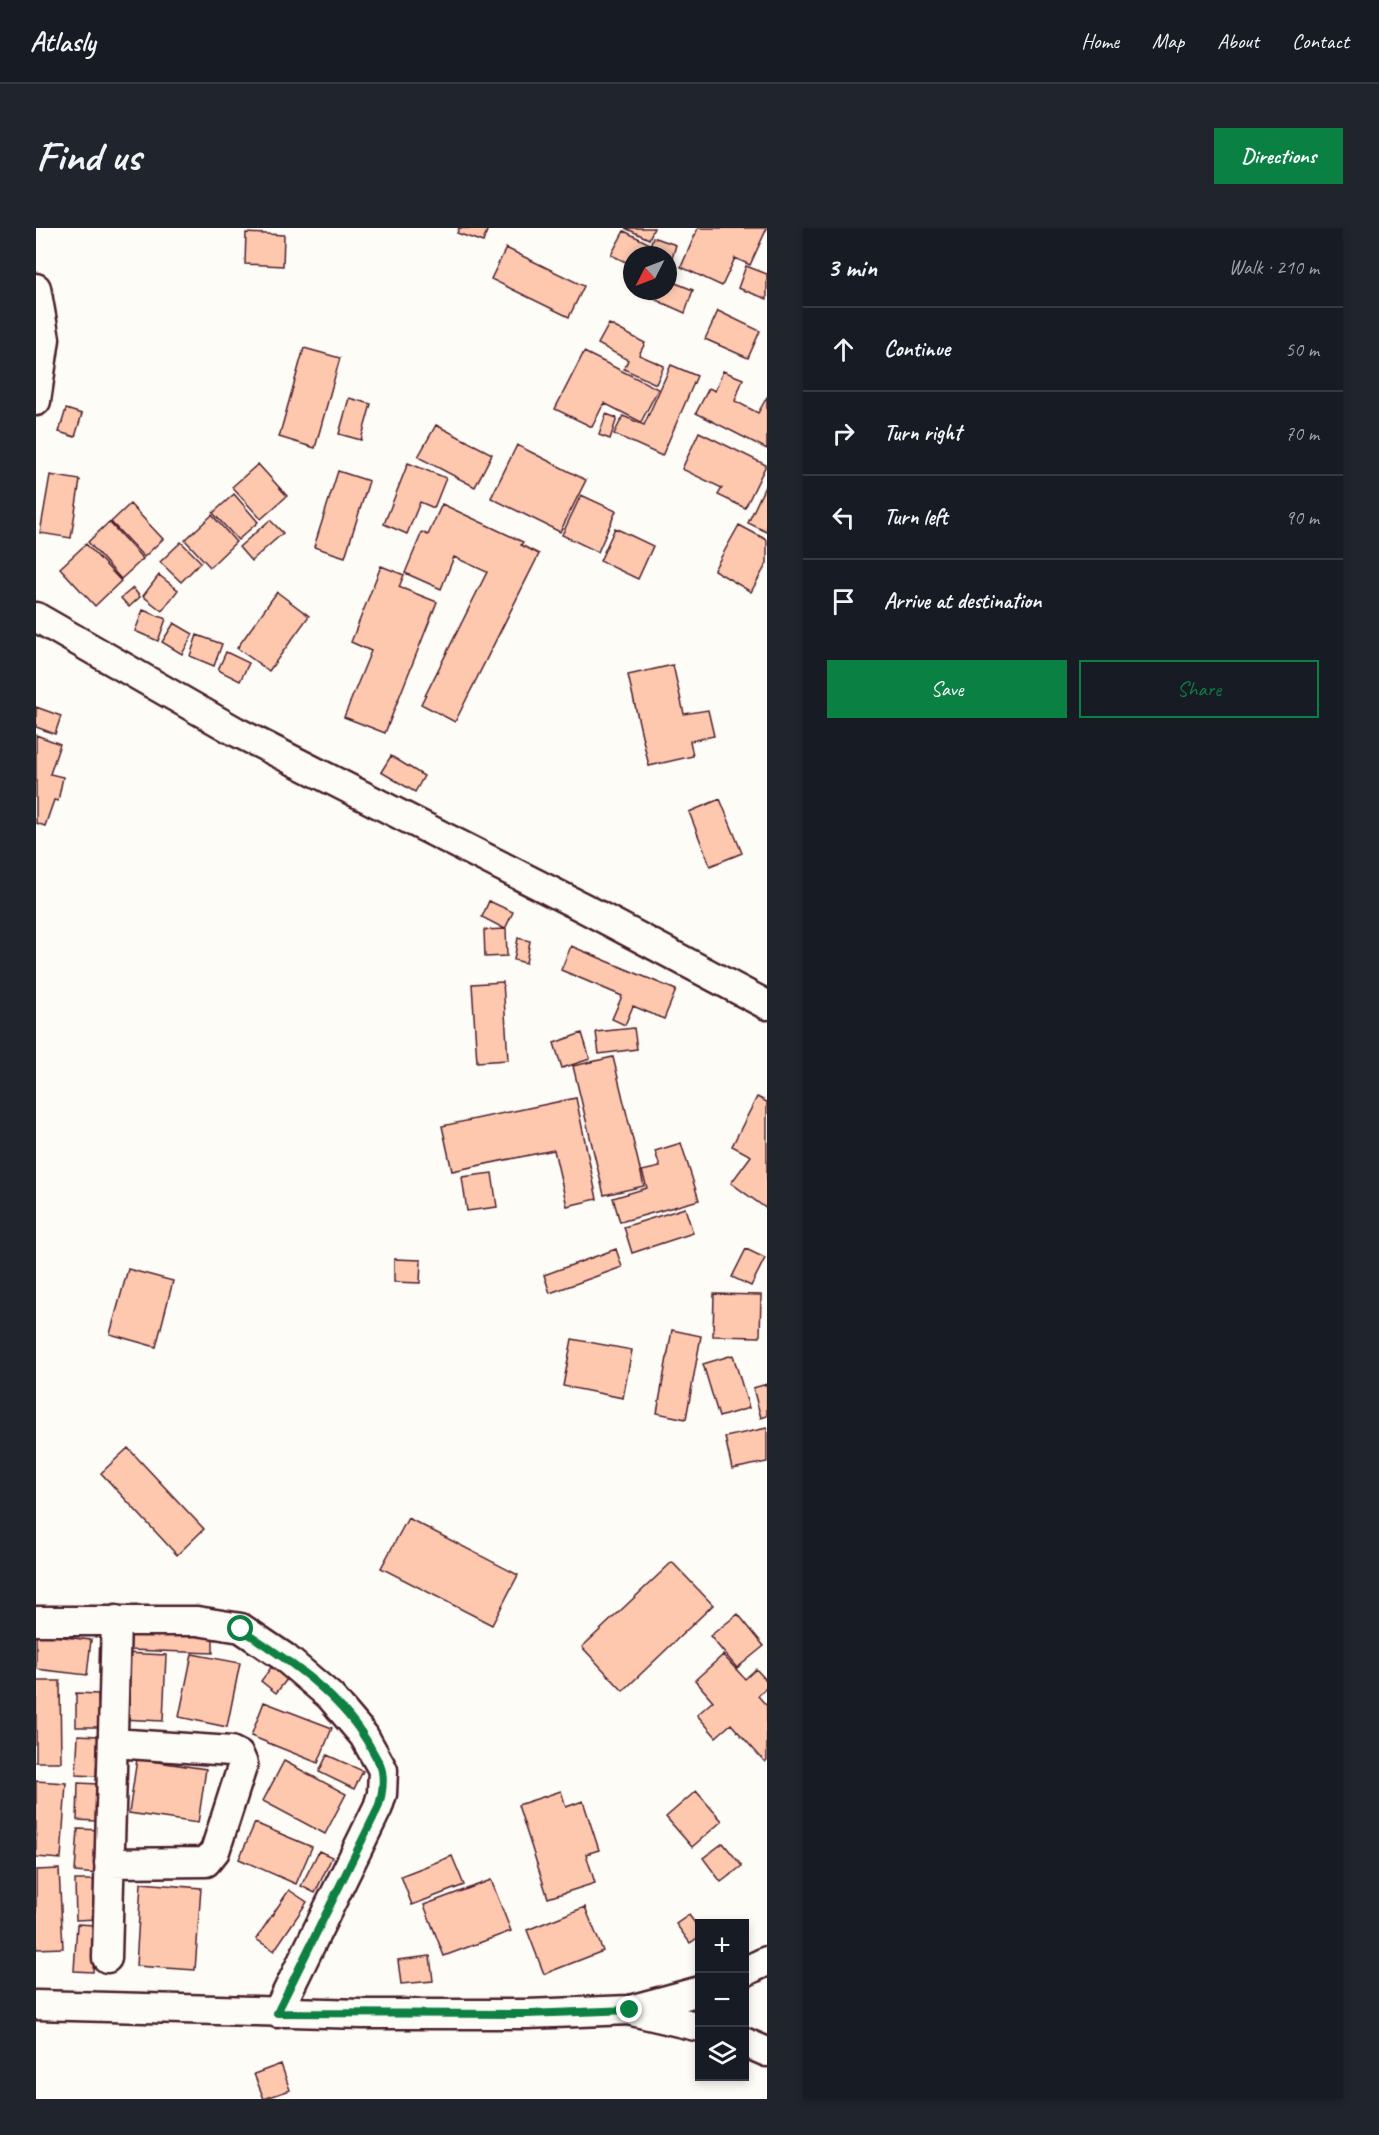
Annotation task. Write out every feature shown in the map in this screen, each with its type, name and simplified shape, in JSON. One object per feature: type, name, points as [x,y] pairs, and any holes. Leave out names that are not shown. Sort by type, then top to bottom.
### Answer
[{"type":"street","points":[[36,288],[45,339],[36,401]]},
{"type":"street","points":[[36,617],[236,731],[584,908],[767,1005]]},
{"type":"street","points":[[107,1958],[116,1620]]},
{"type":"street","points":[[36,1622],[197,1621],[241,1629],[284,1657],[330,1696],[364,1736],[382,1770],[382,1794],[378,1808],[277,2013]]},
{"type":"street","points":[[109,1863],[206,1862],[215,1851],[243,1764],[239,1755],[231,1751],[113,1743]]},
{"type":"street","points":[[749,1969],[767,1960]]},
{"type":"street","points":[[36,2005],[277,2013],[515,2014],[630,2010],[695,1992]]},
{"type":"street","points":[[630,2010],[695,2026]]},
{"type":"street","points":[[749,2044],[767,2052]]},
{"type":"building","points":[[459,228],[488,228],[483,242],[457,233]]},
{"type":"building","points":[[625,228],[654,228],[649,239]]},
{"type":"building","points":[[698,228],[767,228],[750,265],[735,258],[722,286],[681,267]]},
{"type":"building","points":[[624,231],[648,243],[646,246],[623,246],[623,261],[611,255]]},
{"type":"building","points":[[246,233],[284,235],[283,266],[245,264]]},
{"type":"building","points":[[653,237],[676,245],[676,246],[650,246]]},
{"type":"building","points":[[506,248],[584,286],[569,317],[491,279]]},
{"type":"building","points":[[746,266],[767,274],[767,299],[738,288]]},
{"type":"building","points":[[677,284],[693,290],[685,313],[656,300],[677,300]]},
{"type":"building","points":[[718,311],[760,331],[748,358],[705,339]]},
{"type":"building","points":[[609,324],[645,343],[639,355],[664,366],[656,384],[624,369],[628,360],[598,344]]},
{"type":"building","points":[[304,348],[340,358],[315,448],[279,437]]},
{"type":"building","points":[[584,352],[658,389],[641,422],[604,403],[592,427],[555,409]]},
{"type":"building","points":[[671,365],[697,376],[662,456],[614,434],[623,416],[644,425]]},
{"type":"building","points":[[723,371],[743,379],[735,401],[758,413],[767,397],[767,449],[696,413],[709,388],[715,391]]},
{"type":"building","points":[[349,398],[371,404],[361,440],[339,434]]},
{"type":"building","points":[[66,409],[82,414],[75,437],[59,432]]},
{"type":"building","points":[[606,414],[617,418],[610,439],[599,435]]},
{"type":"building","points":[[436,425],[492,454],[475,487],[418,457]]},
{"type":"building","points":[[699,432],[766,465],[745,508],[718,495],[722,488],[682,469]]},
{"type":"building","points":[[517,445],[586,480],[560,532],[491,498]]},
{"type":"building","points":[[408,463],[446,478],[434,508],[420,502],[407,534],[384,524]]},
{"type":"building","points":[[258,464],[287,496],[261,519],[232,487]]},
{"type":"building","points":[[338,471],[369,481],[345,557],[314,547]]},
{"type":"building","points":[[50,475],[80,480],[71,538],[40,533]]},
{"type":"building","points":[[767,482],[767,532],[748,523]]},
{"type":"building","points":[[234,494],[258,522],[238,540],[213,513]]},
{"type":"building","points":[[581,495],[616,511],[598,552],[562,535]]},
{"type":"building","points":[[130,504],[163,539],[144,557],[111,522]]},
{"type":"building","points":[[442,504],[523,542],[521,545],[539,554],[455,722],[421,704],[487,572],[454,557],[441,589],[405,573],[422,532],[428,535]]},
{"type":"building","points":[[212,515],[236,542],[210,567],[185,540]]},
{"type":"building","points":[[270,520],[283,533],[251,561],[239,547]]},
{"type":"building","points":[[109,522],[143,559],[121,579],[88,542]]},
{"type":"building","points":[[739,525],[767,540],[767,563],[751,592],[714,570]]},
{"type":"building","points":[[615,528],[653,546],[638,579],[600,561]]},
{"type":"building","points":[[181,542],[201,562],[181,582],[160,562]]},
{"type":"building","points":[[86,544],[121,581],[95,606],[60,568]]},
{"type":"building","points":[[381,566],[404,575],[399,587],[437,602],[385,733],[344,717],[371,651],[351,642]]},
{"type":"building","points":[[159,575],[178,590],[162,611],[143,596]]},
{"type":"building","points":[[133,588],[140,597],[129,607],[121,598]]},
{"type":"building","points":[[277,592],[309,616],[269,671],[237,648]]},
{"type":"building","points":[[143,610],[166,619],[158,641],[135,631]]},
{"type":"building","points":[[174,623],[193,634],[182,654],[162,642]]},
{"type":"building","points":[[197,635],[222,644],[214,666],[190,656]]},
{"type":"building","points":[[226,652],[249,663],[240,681],[218,670]]},
{"type":"building","points":[[673,665],[684,714],[708,710],[714,736],[690,741],[693,756],[649,766],[628,675]]},
{"type":"building","points":[[36,707],[61,716],[55,734],[36,727]]},
{"type":"building","points":[[36,735],[60,744],[50,774],[63,777],[58,801],[54,800],[45,826],[36,823]]},
{"type":"building","points":[[391,756],[424,776],[415,792],[381,772]]},
{"type":"building","points":[[720,799],[742,853],[710,866],[689,812]]},
{"type":"building","points":[[489,901],[513,912],[505,929],[482,917]]},
{"type":"building","points":[[506,929],[507,956],[485,957],[484,930]]},
{"type":"building","points":[[518,938],[530,941],[526,963],[514,960]]},
{"type":"building","points":[[571,946],[676,990],[664,1019],[633,1006],[625,1025],[612,1019],[622,996],[561,970]]},
{"type":"building","points":[[503,982],[508,1060],[477,1062],[472,984]]},
{"type":"building","points":[[634,1028],[637,1049],[599,1054],[596,1032]]},
{"type":"building","points":[[582,1033],[590,1059],[562,1068],[554,1043]]},
{"type":"building","points":[[613,1057],[644,1186],[604,1195],[573,1066]]},
{"type":"building","points":[[757,1097],[767,1102],[767,1209],[731,1183],[751,1156],[732,1146]]},
{"type":"building","points":[[576,1098],[597,1199],[567,1206],[554,1150],[452,1171],[442,1126]]},
{"type":"building","points":[[681,1143],[699,1200],[620,1222],[613,1198],[647,1188],[642,1171],[660,1167],[655,1151]]},
{"type":"building","points":[[492,1173],[497,1207],[467,1211],[462,1177]]},
{"type":"building","points":[[685,1208],[693,1233],[632,1253],[624,1227]]},
{"type":"building","points":[[616,1249],[622,1267],[550,1293],[544,1275]]},
{"type":"building","points":[[746,1249],[765,1258],[751,1286],[732,1277]]},
{"type":"building","points":[[394,1259],[421,1260],[420,1283],[394,1282]]},
{"type":"building","points":[[128,1269],[173,1281],[156,1347],[110,1334]]},
{"type":"building","points":[[714,1294],[761,1295],[760,1337],[713,1336]]},
{"type":"building","points":[[672,1330],[701,1336],[686,1419],[657,1413]]},
{"type":"building","points":[[572,1339],[632,1350],[623,1398],[563,1386]]},
{"type":"building","points":[[733,1355],[749,1408],[719,1417],[703,1364]]},
{"type":"building","points":[[767,1384],[767,1416],[761,1418],[753,1388]]},
{"type":"building","points":[[767,1428],[767,1462],[732,1469],[725,1437]]},
{"type":"building","points":[[128,1448],[204,1529],[177,1555],[101,1473]]},
{"type":"building","points":[[408,1518],[518,1575],[492,1625],[381,1568]]},
{"type":"building","points":[[672,1562],[713,1605],[623,1691],[582,1647]]},
{"type":"building","points":[[738,1614],[764,1646],[737,1668],[710,1636]]},
{"type":"building","points":[[130,1629],[213,1632],[213,1653],[130,1650]]},
{"type":"building","points":[[36,1634],[91,1640],[87,1675],[36,1669]]},
{"type":"building","points":[[124,1653],[166,1655],[163,1721],[120,1719]]},
{"type":"building","points":[[192,1654],[240,1663],[227,1727],[179,1717]]},
{"type":"building","points":[[723,1655],[745,1679],[756,1669],[767,1681],[767,1687],[758,1696],[767,1706],[767,1760],[765,1762],[731,1724],[716,1737],[697,1715],[713,1701],[695,1680]]},
{"type":"building","points":[[273,1665],[288,1678],[276,1693],[261,1681]]},
{"type":"building","points":[[36,1681],[60,1681],[61,1762],[36,1762]]},
{"type":"building","points":[[76,1693],[98,1694],[99,1727],[76,1727]]},
{"type":"building","points":[[264,1702],[332,1728],[318,1763],[251,1736]]},
{"type":"building","points":[[78,1735],[98,1736],[96,1776],[76,1775]]},
{"type":"building","points":[[327,1755],[363,1771],[354,1789],[319,1772]]},
{"type":"building","points":[[137,1759],[206,1769],[198,1823],[129,1813]]},
{"type":"building","points":[[284,1761],[346,1794],[325,1834],[263,1801]]},
{"type":"building","points":[[36,1781],[66,1783],[61,1859],[36,1857]]},
{"type":"building","points":[[78,1783],[98,1784],[96,1821],[77,1820]]},
{"type":"building","points":[[561,1791],[566,1807],[583,1801],[599,1850],[586,1854],[595,1883],[548,1898],[518,1805]]},
{"type":"building","points":[[696,1791],[722,1821],[692,1847],[666,1817]]},
{"type":"building","points":[[255,1823],[312,1847],[296,1884],[239,1859]]},
{"type":"building","points":[[78,1829],[103,1830],[99,1874],[75,1872]]},
{"type":"building","points":[[723,1843],[742,1866],[721,1882],[703,1858]]},
{"type":"building","points":[[319,1851],[332,1857],[315,1893],[301,1886]]},
{"type":"building","points":[[452,1856],[464,1885],[412,1905],[401,1876]]},
{"type":"building","points":[[59,1869],[63,1948],[36,1949],[36,1870]]},
{"type":"building","points":[[75,1880],[95,1880],[97,1919],[76,1920]]},
{"type":"building","points":[[491,1880],[511,1931],[444,1956],[424,1905]]},
{"type":"building","points":[[141,1883],[201,1888],[195,1970],[136,1966]]},
{"type":"building","points":[[289,1890],[307,1902],[274,1951],[256,1939]]},
{"type":"building","points":[[585,1907],[603,1951],[544,1974],[527,1930]]},
{"type":"building","points":[[689,1915],[695,1923],[695,1940],[690,1943],[676,1924]]},
{"type":"building","points":[[77,1924],[95,1925],[93,1972],[74,1971]]},
{"type":"building","points":[[430,1956],[433,1981],[401,1984],[398,1960]]},
{"type":"building","points":[[281,2064],[290,2090],[264,2099],[254,2074]]},
{"type":"route","points":[[241,1629],[284,1657],[330,1696],[364,1736],[382,1770],[382,1794],[378,1808],[277,2013],[527,2014],[630,2010]]}]
